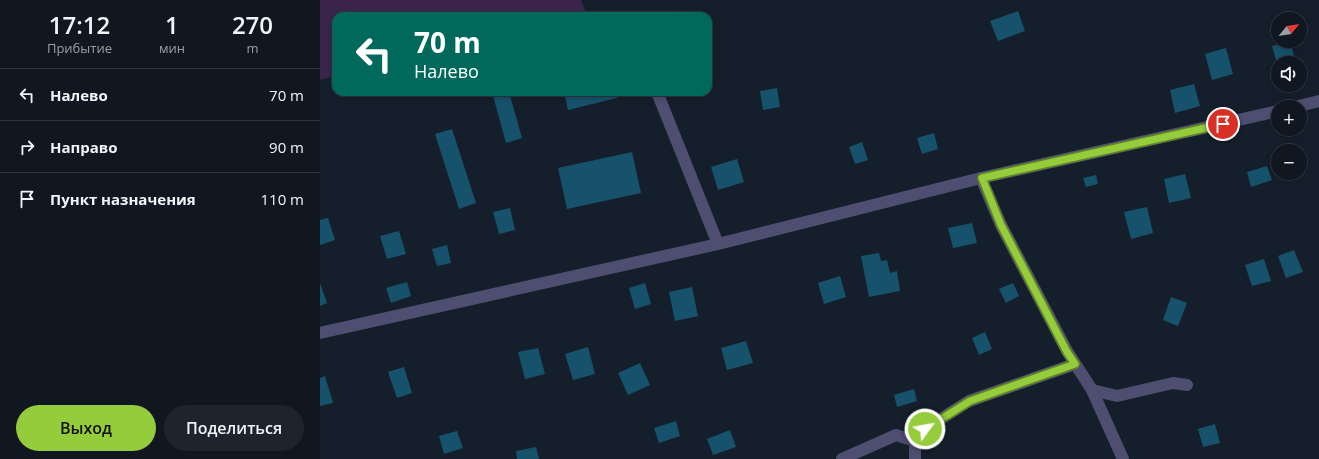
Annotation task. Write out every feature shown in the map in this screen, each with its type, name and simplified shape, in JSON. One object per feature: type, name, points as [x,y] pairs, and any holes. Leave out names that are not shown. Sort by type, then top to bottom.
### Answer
[{"type":"street","points":[[660,96],[718,244]]},
{"type":"street","points":[[1307,104],[1319,101]]},
{"type":"street","points":[[320,333],[718,244],[982,178],[1271,113]]},
{"type":"street","points":[[982,178],[1001,225],[1067,352],[1092,390],[1123,459]]},
{"type":"street","points":[[915,459],[915,441],[925,429],[970,401],[1075,364]]},
{"type":"street","points":[[1092,390],[1118,396],[1173,383],[1187,385]]},
{"type":"street","points":[[842,459],[896,435],[915,441]]},
{"type":"shaded area","points":[[320,0],[581,0],[586,12],[332,12],[332,77],[320,80]]},
{"type":"building","points":[[1018,11],[1025,31],[998,41],[990,21]]},
{"type":"building","points":[[1226,48],[1233,74],[1212,80],[1205,54]]},
{"type":"building","points":[[1273,48],[1292,48],[1294,56],[1275,56]]},
{"type":"building","points":[[1194,84],[1200,106],[1175,113],[1170,90]]},
{"type":"building","points":[[777,88],[780,107],[763,110],[760,91]]},
{"type":"building","points":[[493,96],[510,96],[522,138],[506,143]]},
{"type":"building","points":[[565,96],[617,96],[617,98],[568,110]]},
{"type":"building","points":[[452,129],[476,203],[459,209],[435,134]]},
{"type":"building","points":[[934,133],[938,149],[922,154],[917,138]]},
{"type":"building","points":[[862,142],[868,160],[855,164],[849,147]]},
{"type":"building","points":[[632,152],[641,193],[567,209],[558,168]]},
{"type":"building","points":[[737,159],[744,182],[718,190],[711,167]]},
{"type":"building","points":[[1267,166],[1272,180],[1251,187],[1247,172]]},
{"type":"building","points":[[1185,174],[1191,198],[1169,203],[1164,179]]},
{"type":"building","points":[[1096,175],[1098,184],[1086,187],[1083,178]]},
{"type":"building","points":[[1147,207],[1153,233],[1131,239],[1124,212]]},
{"type":"building","points":[[510,208],[515,230],[499,234],[493,212]]},
{"type":"building","points":[[328,218],[335,240],[320,245],[320,220]]},
{"type":"building","points":[[972,223],[977,243],[953,248],[948,228]]},
{"type":"building","points":[[399,231],[406,254],[387,259],[380,236]]},
{"type":"building","points":[[447,245],[451,263],[437,266],[432,249]]},
{"type":"building","points":[[1294,250],[1303,272],[1286,278],[1278,256]]},
{"type":"building","points":[[879,253],[881,261],[887,260],[890,273],[897,271],[900,291],[869,297],[861,256]]},
{"type":"building","points":[[1264,259],[1271,281],[1252,286],[1245,265]]},
{"type":"building","points":[[840,276],[846,297],[824,304],[818,283]]},
{"type":"building","points":[[407,282],[411,296],[391,303],[386,288]]},
{"type":"building","points":[[320,283],[327,303],[320,306]]},
{"type":"building","points":[[645,283],[651,304],[635,309],[629,288]]},
{"type":"building","points":[[1013,283],[1019,296],[1006,303],[999,289]]},
{"type":"building","points":[[692,287],[698,316],[675,321],[669,292]]},
{"type":"building","points":[[1171,297],[1187,303],[1178,326],[1163,320]]},
{"type":"building","points":[[985,332],[992,349],[979,355],[972,338]]},
{"type":"building","points":[[746,341],[753,363],[727,370],[721,348]]},
{"type":"building","points":[[588,347],[595,374],[573,380],[565,354]]},
{"type":"building","points":[[538,348],[545,374],[525,379],[518,352]]},
{"type":"building","points":[[640,363],[650,385],[628,395],[618,373]]},
{"type":"building","points":[[404,367],[412,393],[397,398],[388,372]]},
{"type":"building","points":[[325,376],[333,403],[320,406],[320,378]]},
{"type":"building","points":[[914,389],[917,401],[897,407],[894,395]]},
{"type":"building","points":[[676,421],[680,436],[659,443],[654,428]]},
{"type":"building","points":[[1215,424],[1220,443],[1203,447],[1198,429]]},
{"type":"building","points":[[730,430],[736,447],[713,455],[707,439]]},
{"type":"building","points":[[457,431],[463,448],[444,454],[439,436]]},
{"type":"building","points":[[536,447],[539,459],[517,459],[516,451]]},
{"type":"route","points":[[925,429],[970,401],[1075,364],[1067,352],[1001,225],[982,178],[1223,124]]}]
